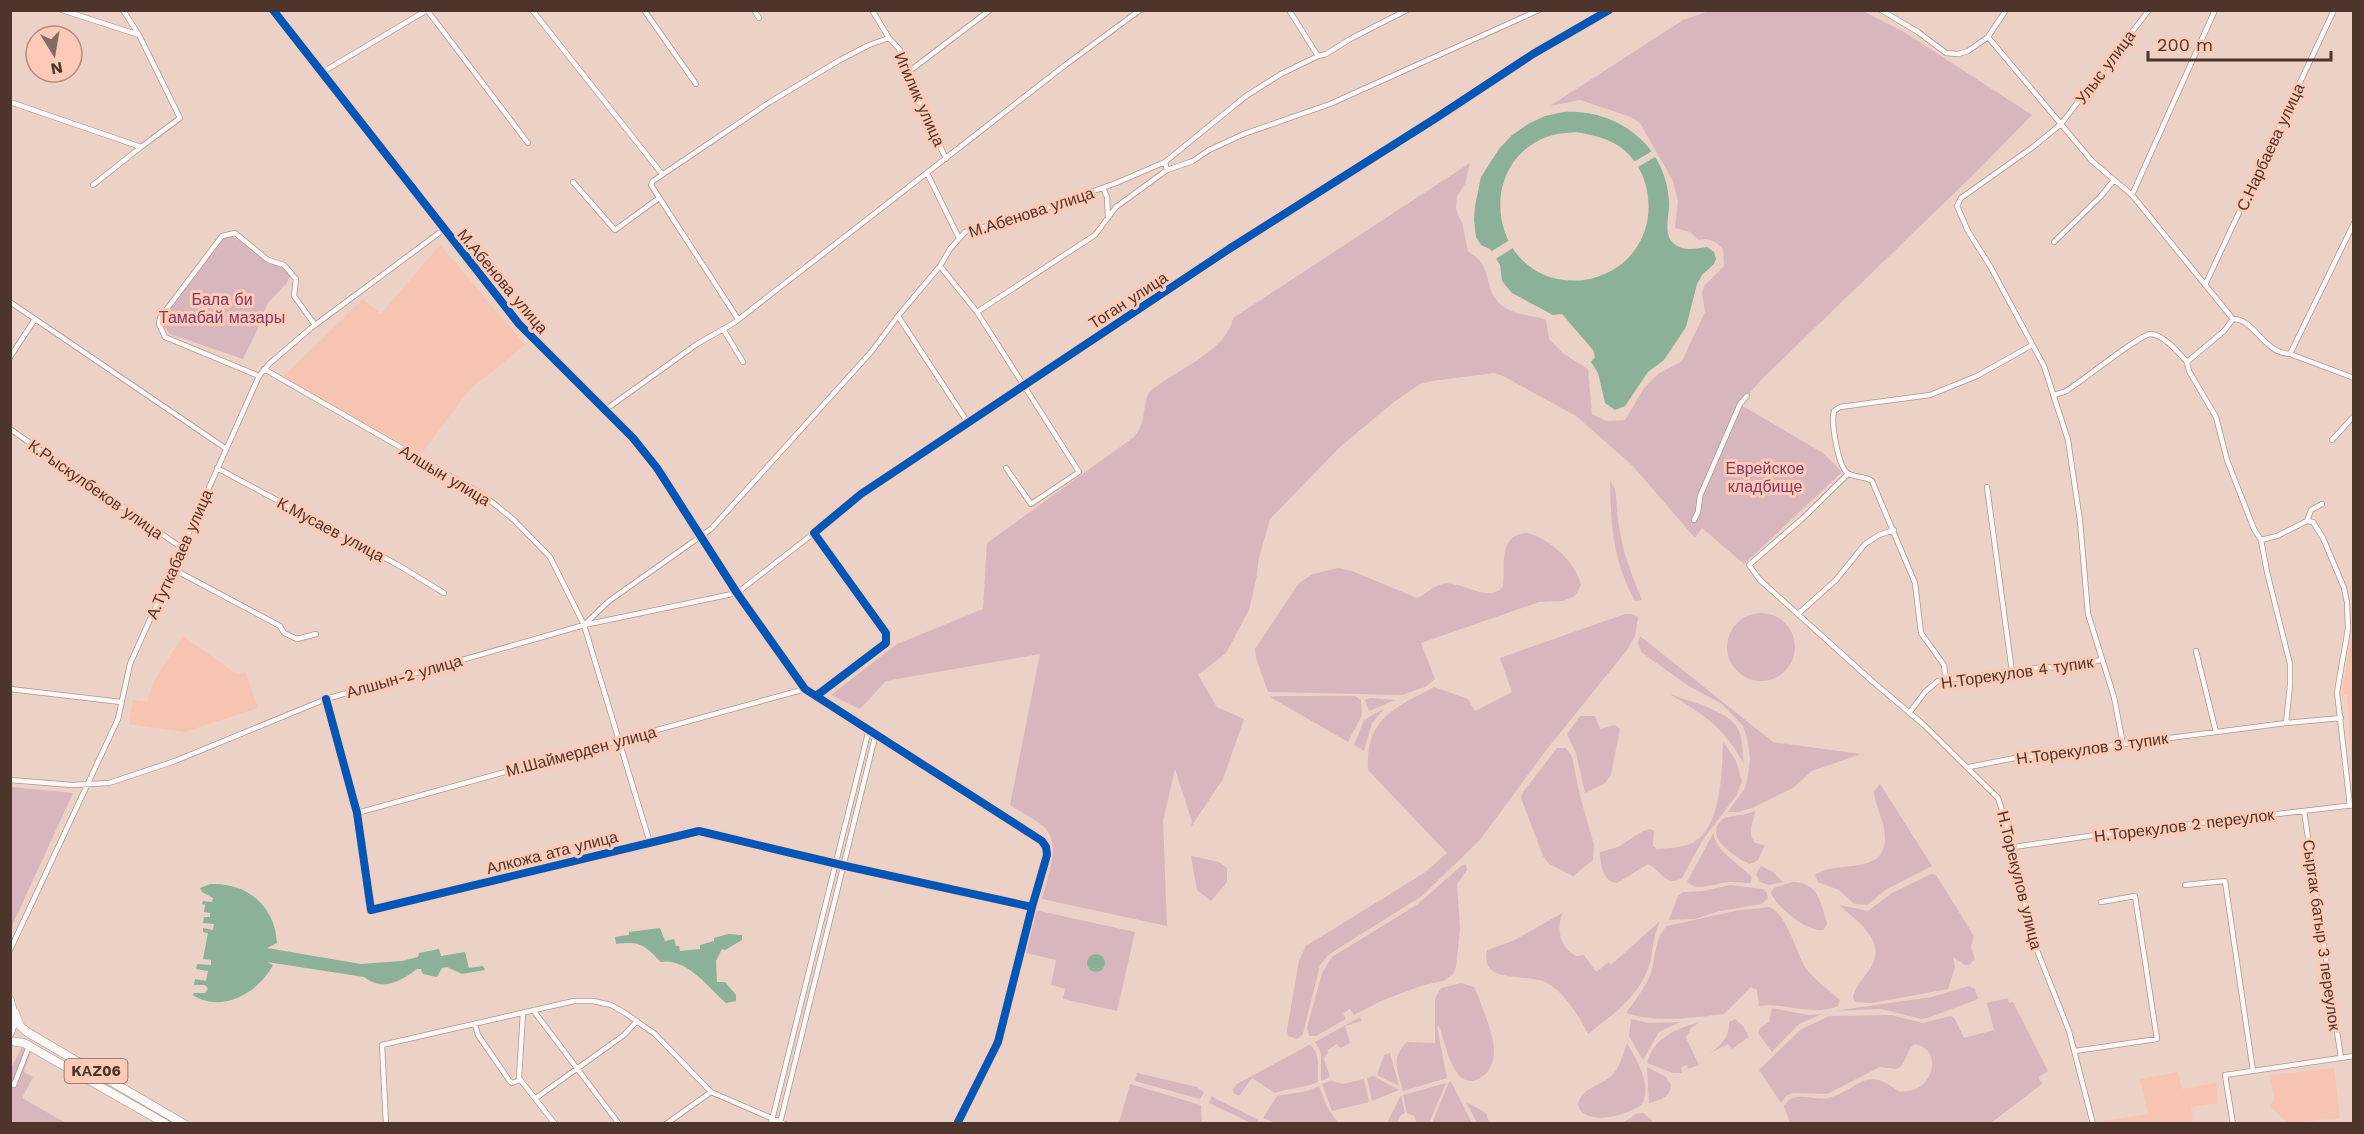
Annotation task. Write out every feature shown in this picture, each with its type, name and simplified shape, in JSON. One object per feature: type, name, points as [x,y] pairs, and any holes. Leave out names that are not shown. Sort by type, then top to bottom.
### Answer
[{"type":"main road","name":"KАZ06","points":[[10,1000],[20,1026],[27,1032],[184,1124]]},
{"type":"main road","points":[[10,1033],[15,1013]]},
{"type":"main road","name":"KАZ06","points":[[10,1041],[29,1046],[166,1124]]},
{"type":"street","points":[[62,10],[139,35]]},
{"type":"street","points":[[93,184],[180,117],[139,35],[123,10]]},
{"type":"street","name":"М.Абенова улица","points":[[273,10],[443,230],[519,324],[633,438],[657,468],[737,593],[805,689],[1041,841],[1046,847],[1047,855],[998,1042],[957,1124]]},
{"type":"street","points":[[532,10],[662,174]]},
{"type":"street","points":[[644,10],[696,84]]},
{"type":"street","points":[[754,10],[759,18]]},
{"type":"street","name":"Игилик улица","points":[[872,10],[889,38],[900,50],[907,73],[946,159]]},
{"type":"street","points":[[907,73],[990,10]]},
{"type":"street","points":[[605,410],[687,350],[738,319],[1140,10]]},
{"type":"street","points":[[1289,10],[1318,56]]},
{"type":"street","name":"М.Абенова улица","points":[[700,536],[711,529],[872,351],[965,232],[994,226],[1103,188],[1165,162],[1246,96],[1281,74],[1326,54],[1395,13],[1407,10]]},
{"type":"street","points":[[977,312],[1095,235],[1116,207],[1167,170],[1193,161],[1209,150],[1244,134],[1330,104],[1539,10]]},
{"type":"street","name":"Тоган улица","points":[[737,593],[861,494],[1228,249],[1533,54],[1609,10]]},
{"type":"street","points":[[1881,10],[1918,32],[1946,53],[1958,54],[1968,51],[1988,37],[2006,10]]},
{"type":"street","name":"Улыс улица","points":[[2032,345],[1990,266],[1959,215],[1957,206],[1961,198],[2033,147],[2061,124],[2149,10]]},
{"type":"street","points":[[2132,195],[2215,10]]},
{"type":"street","name":"С.Нарбаева улица","points":[[2205,285],[2334,10]]},
{"type":"street","points":[[321,73],[427,11],[528,143]]},
{"type":"street","points":[[1988,37],[2092,161],[2132,195],[2233,319],[2238,319],[2247,325],[2271,349],[2280,354],[2290,354],[2354,378]]},
{"type":"street","points":[[738,319],[651,185],[662,174],[770,102],[840,60],[869,45],[889,38]]},
{"type":"street","points":[[10,102],[141,147]]},
{"type":"street","points":[[1165,162],[1167,170]]},
{"type":"street","points":[[927,173],[959,238]]},
{"type":"street","points":[[2054,242],[2114,180]]},
{"type":"street","points":[[573,182],[615,230],[659,198]]},
{"type":"street","points":[[1103,188],[1107,197],[1108,219]]},
{"type":"street","points":[[2290,354],[2354,223]]},
{"type":"street","name":"А.Туткабаев улица","points":[[10,950],[118,719],[130,664],[259,376],[264,369],[315,325],[443,230]]},
{"type":"street","points":[[259,376],[165,337],[160,332],[160,318],[222,236],[235,233],[268,260],[284,265],[295,276],[295,298],[315,325]]},
{"type":"street","points":[[940,266],[977,312],[1079,472],[1031,504],[1006,468]]},
{"type":"street","points":[[10,302],[225,448]]},
{"type":"street","points":[[898,316],[968,423]]},
{"type":"street","points":[[10,357],[35,319]]},
{"type":"street","points":[[2187,362],[2224,331],[2233,319]]},
{"type":"street","points":[[723,329],[743,362]]},
{"type":"street","points":[[2053,395],[2066,392],[2144,334],[2152,334],[2163,339],[2187,362],[2189,371],[2216,417],[2227,460],[2254,529],[2261,540],[2290,664],[2286,723]]},
{"type":"street","points":[[1946,681],[1944,664],[1921,633],[1915,583],[1872,481],[1848,474],[1843,469],[1833,430],[1834,411],[1840,407],[1930,395],[1977,376],[2032,345],[2044,366],[2068,440],[2074,471],[2088,614],[2114,697],[2123,744]]},
{"type":"street","name":"Алшын улица","points":[[264,369],[482,494],[514,520],[550,557],[584,625],[650,843]]},
{"type":"street","points":[[1694,520],[1698,513],[1700,496],[1740,404],[1747,396]]},
{"type":"street","points":[[2332,440],[2354,416]]},
{"type":"street","name":"К.Рыскулбеков улица","points":[[10,429],[182,548]]},
{"type":"street","name":"К.Мусаев улица","points":[[217,468],[383,556],[444,593]]},
{"type":"street","name":"Н.Торекулов улица","points":[[1848,474],[1802,519],[1749,565],[1760,580],[1910,712],[1969,767],[1998,798],[2014,847],[2031,935],[2069,1031],[2094,1124]]},
{"type":"street","points":[[1988,487],[2012,672]]},
{"type":"street","points":[[2307,521],[2311,510],[2322,504]]},
{"type":"street","points":[[2261,540],[2277,537],[2307,521],[2313,522],[2318,527],[2344,588],[2348,628],[2337,692],[2352,805]]},
{"type":"street","points":[[1799,613],[1836,580],[1865,544],[1879,535],[1894,530]]},
{"type":"street","points":[[814,533],[886,633],[886,643],[816,696]]},
{"type":"street","name":"Алшын-2 улица","points":[[89,784],[109,783],[148,771],[326,699],[584,625],[602,607],[700,536]]},
{"type":"street","points":[[173,569],[280,626],[284,633],[297,639],[316,634]]},
{"type":"street","points":[[584,625],[737,593]]},
{"type":"street","points":[[2196,651],[2216,732]]},
{"type":"street","name":"Н.Торекулов 4 тупик","points":[[1910,712],[1938,681],[2044,667],[2064,668],[2101,660]]},
{"type":"street","points":[[10,689],[121,702]]},
{"type":"street","name":"М.Шаймерден улица","points":[[357,813],[805,689]]},
{"type":"street","points":[[326,699],[357,813]]},
{"type":"street","name":"Н.Торекулов 3 тупик","points":[[1969,767],[2015,758],[2286,723],[2342,718]]},
{"type":"street","points":[[772,1120],[869,729]]},
{"type":"street","points":[[386,1124],[382,1045],[574,1001],[593,1001],[611,1005],[655,1034],[711,1092],[782,1123],[876,733]]},
{"type":"street","points":[[10,780],[72,785],[89,784]]},
{"type":"street","name":"Н.Торекулов 2 переулок","points":[[2014,847],[2352,805]]},
{"type":"street","name":"Сыргак батыр 3 переулок","points":[[2304,811],[2341,1058]]},
{"type":"street","name":"Алкожа ата улица","points":[[357,813],[371,910],[699,831],[843,866],[1032,907]]},
{"type":"street","points":[[2185,885],[2225,881],[2253,1071]]},
{"type":"street","points":[[2075,1051],[2157,1039],[2135,896],[2101,902]]},
{"type":"street","points":[[533,1010],[619,1124]]},
{"type":"street","points":[[523,1012],[520,1080],[555,1124]]},
{"type":"street","points":[[536,1098],[624,1035],[637,1021]]},
{"type":"street","points":[[475,1024],[477,1035],[509,1080],[512,1083],[520,1080]]},
{"type":"street","points":[[10,1083],[14,1085],[29,1046]]},
{"type":"street","points":[[2233,1124],[2225,1075],[2354,1056]]},
{"type":"street","points":[[666,1124],[711,1092]]},
{"type":"street","points":[[675,1117],[679,1124]]},
{"type":"shaded area","points":[[1564,112],[1584,113],[1620,124],[1635,134],[1659,163],[1666,181],[1669,201],[1669,238],[1684,249],[1707,247],[1714,252],[1716,259],[1697,284],[1686,327],[1664,360],[1648,372],[1625,406],[1615,410],[1605,403],[1598,373],[1591,362],[1595,357],[1593,350],[1562,314],[1553,315],[1512,293],[1502,281],[1500,265],[1490,249],[1481,245],[1476,237],[1475,206],[1481,177],[1499,149],[1512,135],[1545,116]],"holes":[[[1576,132],[1603,138],[1619,146],[1630,156],[1645,181],[1649,210],[1642,239],[1629,257],[1612,270],[1584,280],[1552,278],[1528,265],[1511,245],[1502,220],[1501,194],[1509,169],[1526,149],[1553,135]]]},
{"type":"shaded area","points":[[440,245],[525,345],[470,389],[421,454],[283,377],[363,299],[381,314]]},
{"type":"shaded area","points":[[2353,626],[2354,765],[2352,765],[2347,695],[2342,695]]},
{"type":"shaded area","points":[[183,636],[238,675],[245,671],[258,708],[184,732],[129,724],[133,700],[147,702],[153,682]]},
{"type":"shaded area","points":[[210,884],[236,887],[257,899],[271,918],[275,930],[277,943],[267,948],[361,964],[402,961],[418,957],[419,953],[439,949],[441,956],[465,952],[469,968],[483,966],[485,970],[462,974],[447,967],[442,968],[437,977],[423,974],[421,969],[417,969],[398,981],[378,984],[364,977],[267,962],[273,965],[267,975],[249,991],[227,1001],[204,1000],[193,995],[194,993],[205,993],[208,989],[205,985],[194,985],[195,979],[206,981],[208,971],[196,969],[197,964],[211,965],[211,960],[203,959],[208,933],[203,932],[203,928],[213,930],[214,924],[203,923],[204,917],[210,917],[210,913],[204,912],[205,905],[202,904],[203,901],[212,902],[213,898],[202,892],[200,888]]},
{"type":"shaded area","points":[[660,928],[665,941],[674,939],[680,951],[700,949],[700,945],[728,934],[742,935],[742,940],[725,950],[722,949],[716,961],[717,982],[725,982],[736,995],[736,1001],[726,1003],[688,969],[679,964],[661,962],[642,946],[631,943],[616,944],[615,937],[629,935],[629,932]]},
{"type":"shaded area","points":[[1092,954],[1100,954],[1105,959],[1103,970],[1092,972],[1087,967],[1087,959]]},
{"type":"shaded area","points":[[2334,1068],[2340,1118],[2288,1123],[2270,1106],[2274,1099],[2270,1075]]},
{"type":"shaded area","points":[[2178,1072],[2182,1089],[2216,1083],[2218,1103],[2191,1107],[2193,1123],[2104,1123],[2103,1121],[2148,1114],[2140,1079]]},
{"type":"green space","name":"Еврейское кладбище","points":[[1709,11],[1863,11],[1904,32],[2032,115],[1762,379],[1740,404],[1700,496],[1701,500],[1741,405],[1823,453],[1842,472],[1744,564],[1702,528],[1695,538],[1633,466],[1576,416],[1494,373],[1420,384],[1394,402],[1341,446],[1270,519],[1258,562],[1249,610],[1226,653],[1198,675],[1217,707],[1244,719],[1223,779],[1191,827],[1192,822],[1175,769],[1163,821],[1167,926],[1042,899],[1052,861],[1052,841],[1043,826],[1010,805],[1040,654],[886,681],[860,709],[831,695],[897,644],[983,609],[987,543],[1134,437],[1143,420],[1149,392],[1210,351],[1229,330],[1233,318],[1470,163],[1465,184],[1457,196],[1456,208],[1462,222],[1468,251],[1483,266],[1493,295],[1504,307],[1514,312],[1546,320],[1549,339],[1564,354],[1588,369],[1592,414],[1606,421],[1625,420],[1644,388],[1658,374],[1682,361],[1705,312],[1702,293],[1704,286],[1724,266],[1723,249],[1712,241],[1699,240],[1690,232],[1675,228],[1678,201],[1673,181],[1640,123],[1631,117],[1580,100],[1550,106],[1683,20]]},
{"type":"green space","name":"Бала би Тамабай мазары","points":[[224,235],[241,241],[261,257],[291,274],[286,284],[267,304],[243,359],[170,334],[162,324],[166,312],[196,276],[210,252]]},
{"type":"green space","points":[[1610,481],[1616,493],[1623,545],[1642,600],[1635,601],[1618,558],[1611,514]]},
{"type":"green space","points":[[1527,533],[1544,540],[1568,560],[1581,585],[1575,596],[1563,601],[1539,602],[1421,643],[1435,679],[1425,687],[1402,695],[1268,692],[1255,649],[1299,583],[1313,574],[1338,568],[1352,571],[1417,598],[1443,584],[1491,593],[1503,586],[1507,545],[1517,535]]},
{"type":"green space","points":[[1761,613],[1774,616],[1785,623],[1792,634],[1795,647],[1792,660],[1785,671],[1774,678],[1761,681],[1748,678],[1737,671],[1730,660],[1727,647],[1730,634],[1737,623],[1748,616]]},
{"type":"green space","points":[[1625,614],[1638,617],[1635,636],[1627,650],[1547,749],[1479,841],[1422,896],[1328,955],[1320,965],[1303,1034],[1297,1039],[1288,1036],[1287,1030],[1299,961],[1306,946],[1424,873],[1447,853],[1368,770],[1368,752],[1377,726],[1395,709],[1434,687],[1468,699],[1475,711],[1512,692],[1500,658]]},
{"type":"green space","points":[[1640,636],[1773,742],[1861,754],[1812,771],[1793,788],[1752,808],[1728,812],[1745,788],[1748,775],[1750,758],[1743,726],[1722,704],[1687,685],[1641,652],[1638,643]]},
{"type":"green space","points":[[1670,694],[1716,711],[1732,721],[1740,735],[1744,764],[1721,731]]},
{"type":"green space","points":[[1355,696],[1361,700],[1362,715],[1348,742],[1270,697]]},
{"type":"green space","points":[[1370,698],[1395,700],[1369,711],[1365,700]]},
{"type":"green space","points":[[1385,708],[1372,723],[1364,751],[1354,745],[1364,720]]},
{"type":"green space","points":[[1580,716],[1595,716],[1600,729],[1615,725],[1620,729],[1611,775],[1604,784],[1585,793],[1576,753],[1567,734]]},
{"type":"green space","points":[[1723,741],[1736,761],[1742,782],[1736,796],[1702,841],[1682,878],[1676,881],[1668,880],[1648,864],[1617,883],[1608,879],[1602,867],[1600,852],[1618,847],[1643,831],[1650,829],[1654,831],[1653,846],[1657,849],[1685,845],[1694,842],[1703,834],[1710,824],[1719,796]]},
{"type":"green space","points":[[1557,748],[1566,748],[1572,757],[1594,845],[1593,860],[1573,876],[1549,864],[1543,856],[1521,798],[1523,792]]},
{"type":"green space","points":[[1880,784],[1932,866],[1887,889],[1867,905],[1854,904],[1839,890],[1818,882],[1815,875],[1824,870],[1858,865],[1877,858],[1883,849],[1885,837],[1874,791]]},
{"type":"green space","points":[[10,787],[73,793],[11,928]]},
{"type":"green space","points":[[1755,811],[1751,827],[1752,839],[1755,843],[1765,845],[1758,860],[1750,864],[1723,846],[1716,832],[1717,826],[1723,819]]},
{"type":"green space","points":[[1714,832],[1717,844],[1722,850],[1751,876],[1750,883],[1725,882],[1697,887],[1687,882]]},
{"type":"green space","points":[[1191,856],[1219,862],[1227,868],[1227,882],[1211,901],[1197,890]]},
{"type":"green space","points":[[1466,864],[1467,870],[1457,884],[1460,929],[1456,967],[1453,974],[1443,981],[1424,985],[1383,1000],[1354,1015],[1350,1009],[1343,1013],[1346,1019],[1316,1036],[1309,1036],[1307,1028],[1322,973],[1332,957],[1418,904]]},
{"type":"green space","points":[[1761,866],[1773,872],[1783,882],[1768,885],[1760,882],[1756,874]]},
{"type":"green space","points":[[1931,874],[1936,875],[1974,936],[1971,947],[1975,959],[1969,965],[1965,965],[1953,957],[1955,967],[1948,989],[1872,1003],[1855,1002],[1854,993],[1875,959],[1875,950],[1873,941],[1862,925],[1839,905],[1868,911],[1892,893]]},
{"type":"green space","points":[[1793,882],[1807,885],[1816,894],[1822,905],[1827,924],[1823,930],[1817,930],[1801,923],[1785,911],[1774,898],[1771,892],[1774,888]]},
{"type":"green space","points":[[1730,885],[1763,889],[1768,898],[1762,904],[1720,911],[1695,919],[1669,920],[1678,896],[1683,892],[1703,891]]},
{"type":"green space","points":[[1769,907],[1781,916],[1805,967],[1840,1000],[1838,1006],[1809,1010],[1759,1006],[1757,990],[1751,987],[1724,1014],[1662,1019],[1626,1013],[1650,976],[1657,943],[1667,926],[1735,911]]},
{"type":"green space","points":[[1035,910],[1135,932],[1117,1011],[1063,999],[1065,989],[1051,985],[1056,960],[1026,953]]},
{"type":"green space","points":[[1562,913],[1560,932],[1563,943],[1576,956],[1584,955],[1596,972],[1609,962],[1611,965],[1660,921],[1649,966],[1639,987],[1624,1004],[1588,1034],[1571,1006],[1554,987],[1539,980],[1497,973],[1490,969],[1487,961],[1487,950],[1513,941]]},
{"type":"green space","points":[[1461,983],[1474,987],[1488,1022],[1494,1052],[1490,1069],[1473,1081],[1465,1080],[1452,1065],[1439,1026],[1437,1027],[1447,1078],[1403,1091],[1397,1065],[1398,1054],[1407,1042],[1435,1043],[1435,998],[1441,988]]},
{"type":"green space","points":[[1969,986],[1975,989],[1978,999],[1928,1018],[1921,1019],[1881,1009],[1834,1011],[1932,997]]},
{"type":"green space","points":[[2008,998],[2009,1003],[2013,1002],[2048,1071],[2039,1077],[2043,1083],[1991,1123],[1790,1123],[1784,1106],[1793,1098],[1828,1098],[1869,1080],[1886,1083],[1898,1091],[1910,1091],[1919,1087],[1931,1072],[1932,1063],[1925,1048],[1915,1044],[1909,1050],[1903,1064],[1897,1069],[1880,1067],[1827,1094],[1792,1093],[1786,1096],[1781,1103],[1759,1070],[1800,1030],[1829,1016],[1891,1015],[1923,1023],[1951,1016],[1955,1019],[1964,1038],[1994,1030],[1987,1003]]},
{"type":"green space","points":[[1772,1008],[1808,1015],[1822,1014],[1799,1024],[1772,1052],[1758,1033],[1760,1028],[1769,1022]]},
{"type":"green space","points":[[1360,1017],[1362,1021],[1345,1026],[1350,1043],[1340,1048],[1337,1044],[1327,1050],[1324,1059],[1330,1077],[1321,1081],[1321,1053],[1315,1042]]},
{"type":"green space","points":[[1631,1019],[1649,1023],[1680,1022],[1659,1032],[1643,1060],[1629,1036]]},
{"type":"green space","points":[[1735,1019],[1743,1026],[1749,1037],[1732,1049],[1728,1044],[1710,1053],[1724,1040],[1729,1022]]},
{"type":"green space","points":[[1700,1022],[1691,1028],[1686,1038],[1699,1065],[1688,1069],[1687,1065],[1681,1067],[1682,1073],[1673,1073],[1647,1063],[1655,1047],[1667,1035]]},
{"type":"green space","points":[[1627,1043],[1639,1064],[1644,1080],[1643,1103],[1629,1112],[1608,1117],[1598,1118],[1582,1112],[1578,1105],[1583,1094],[1616,1071]]},
{"type":"green space","points":[[1309,1045],[1317,1056],[1318,1082],[1275,1093],[1252,1078],[1239,1096],[1234,1093],[1233,1089],[1237,1084]]},
{"type":"green space","points":[[22,1047],[31,1052],[24,1072],[33,1077],[22,1098],[66,1123],[11,1124],[11,1068]]},
{"type":"green space","points":[[1390,1053],[1399,1086],[1377,1075],[1384,1055]]},
{"type":"green space","points":[[1647,1067],[1666,1077],[1671,1085],[1666,1096],[1649,1103]]},
{"type":"green space","points":[[1137,1073],[1197,1087],[1204,1092],[1200,1099],[1135,1081]]},
{"type":"green space","points":[[1373,1076],[1399,1090],[1372,1101],[1367,1078]]},
{"type":"green space","points":[[1364,1079],[1369,1102],[1332,1111],[1322,1084],[1331,1081],[1343,1084]]},
{"type":"green space","points":[[1449,1082],[1451,1082],[1472,1123],[1432,1123]]},
{"type":"green space","points":[[1446,1083],[1429,1123],[1417,1123],[1414,1116],[1407,1113],[1403,1095]]},
{"type":"green space","points":[[1130,1084],[1201,1105],[1202,1123],[1119,1123]]},
{"type":"green space","points":[[1319,1086],[1327,1107],[1338,1123],[1275,1123],[1263,1118],[1277,1096],[1307,1091]]},
{"type":"green space","points":[[1401,1095],[1405,1113],[1400,1116],[1397,1123],[1387,1123]]},
{"type":"green space","points":[[1212,1096],[1259,1120],[1251,1123],[1209,1103]]},
{"type":"green space","points":[[1466,1102],[1486,1113],[1489,1123],[1477,1123]]},
{"type":"green space","points":[[1643,1113],[1653,1121],[1623,1123],[1636,1114]]},
{"type":"pier","points":[[1654,150],[1658,155],[1635,169],[1632,163]]},
{"type":"pier","points":[[1511,239],[1516,246],[1494,260],[1489,253]]},
{"type":"cycle path","points":[[273,10],[519,324],[633,438],[657,468],[737,593],[805,689],[1042,841],[1047,855],[1032,907]]},
{"type":"cycle path","points":[[816,696],[886,643],[886,633],[814,533],[861,494],[1229,249],[1533,54],[1609,10]]},
{"type":"cycle path","points":[[326,699],[357,813],[371,910],[699,831],[1032,907],[998,1042],[957,1124]]}]
